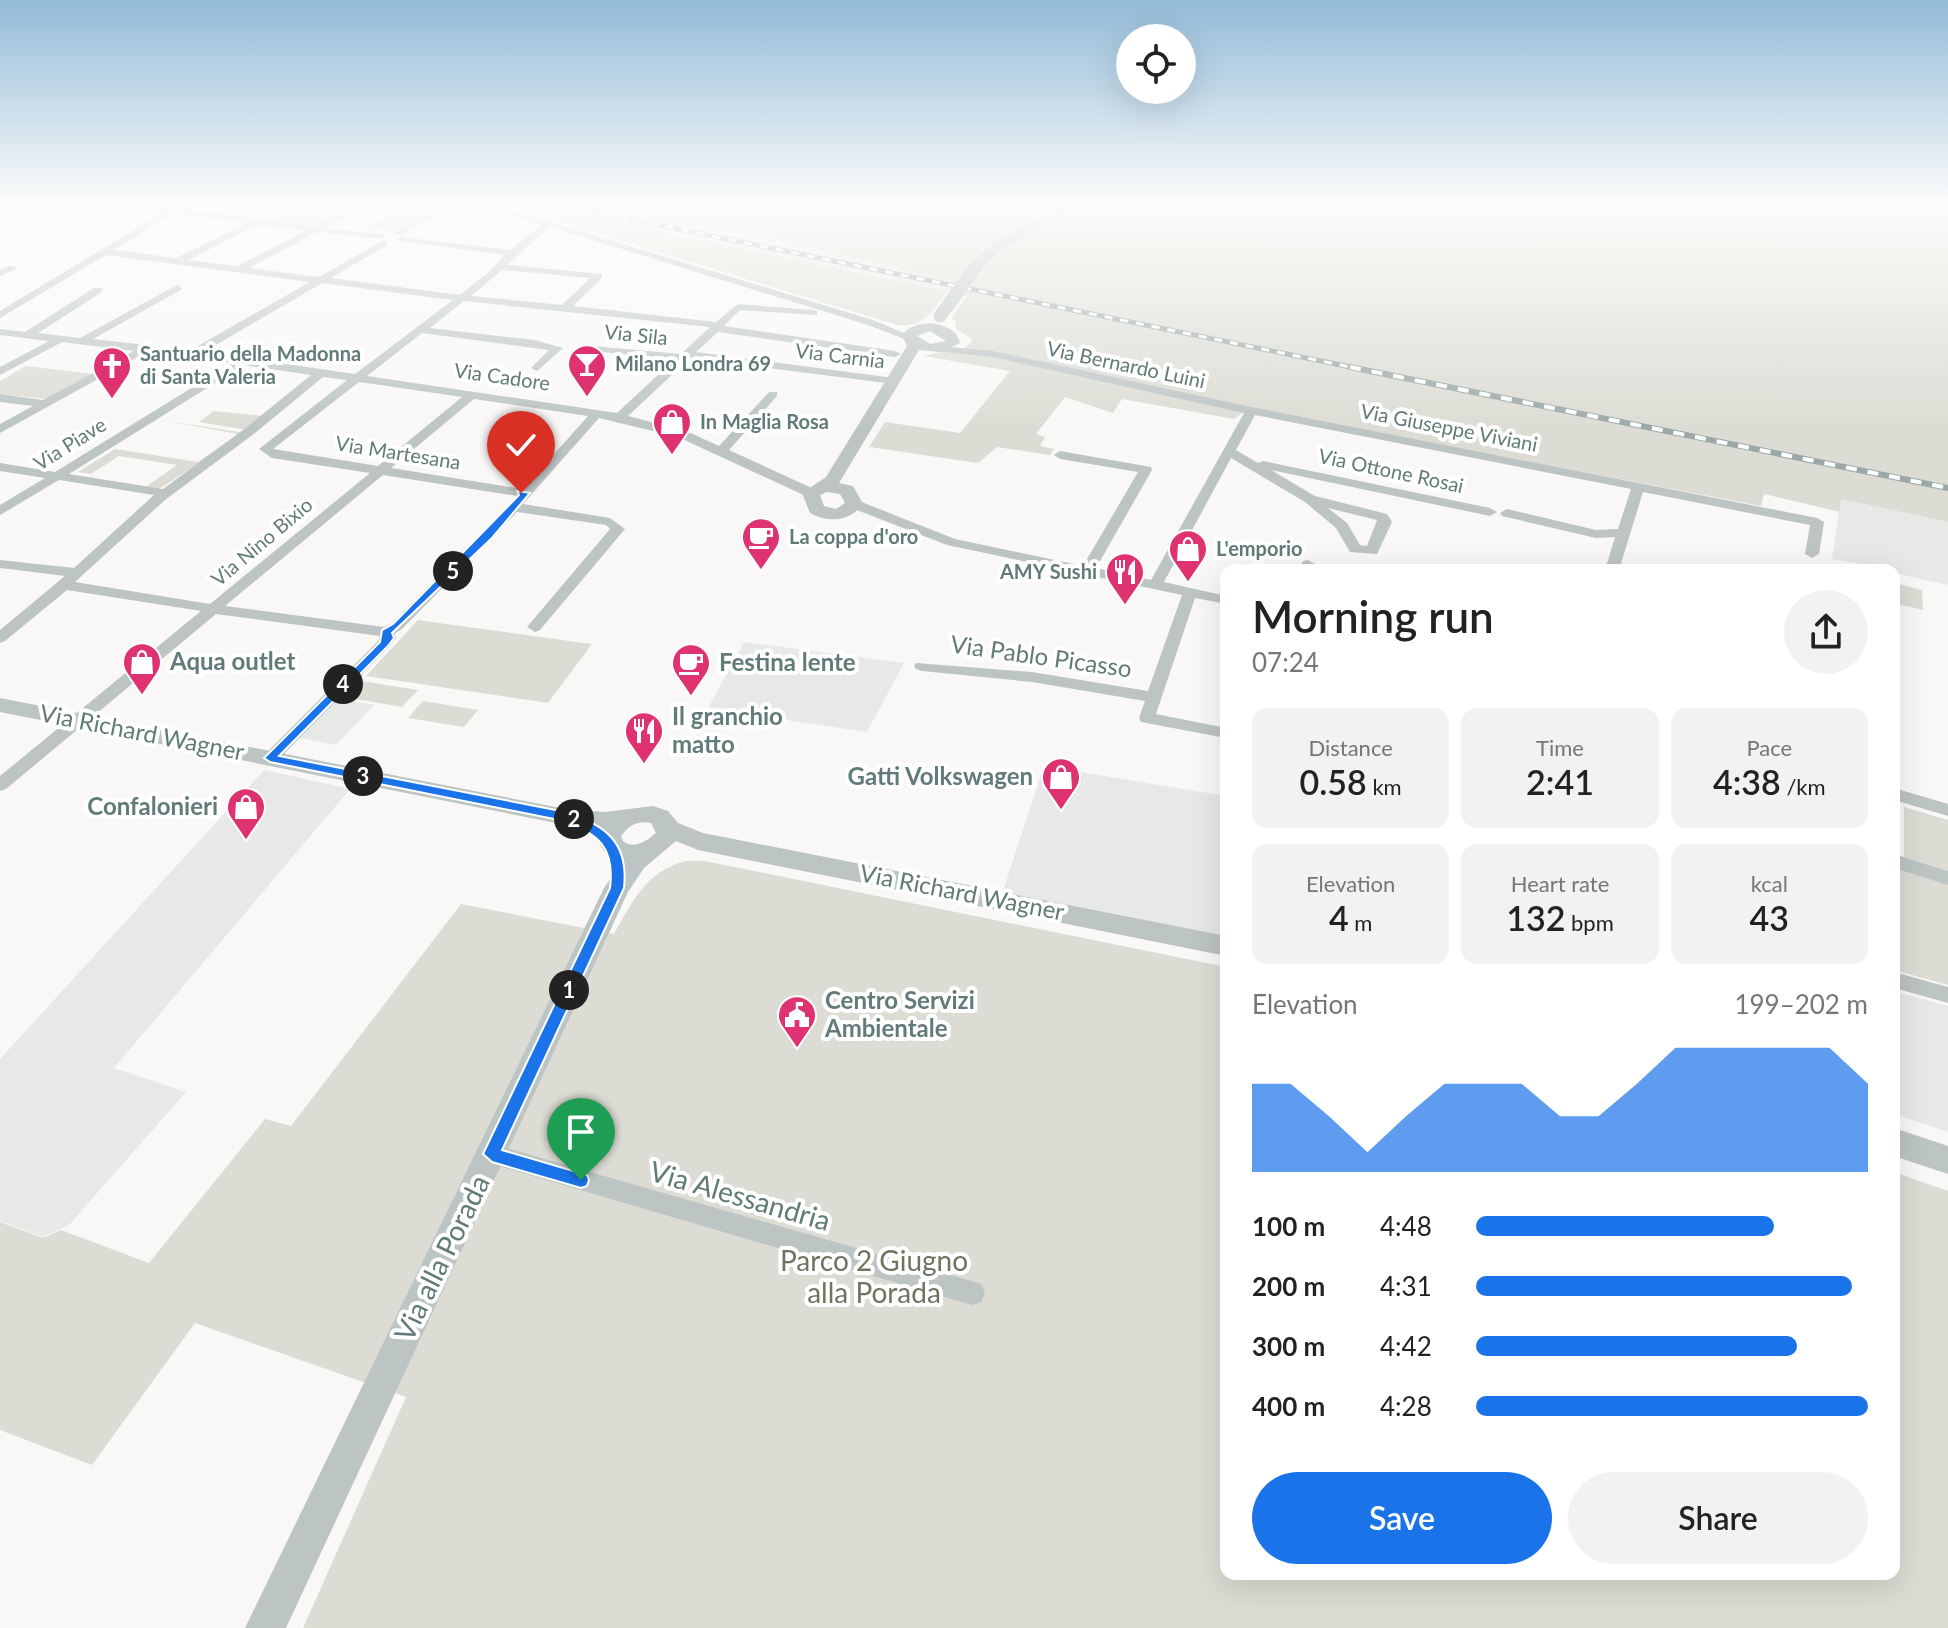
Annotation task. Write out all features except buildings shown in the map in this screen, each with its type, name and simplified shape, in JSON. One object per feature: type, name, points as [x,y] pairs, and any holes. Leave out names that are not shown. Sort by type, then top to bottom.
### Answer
[{"type":"street","points":[[0,315],[58,280]]},
{"type":"street","points":[[193,354],[320,280],[717,327],[900,359],[952,344],[940,316]]},
{"type":"street","points":[[357,378],[484,280]]},
{"type":"street","points":[[564,309],[594,280]]},
{"type":"street","points":[[732,280],[881,326],[916,334],[948,335]]},
{"type":"street","points":[[966,280],[940,316],[916,334],[914,346],[900,359],[894,381],[840,468],[818,494],[811,528],[847,510],[878,515],[952,542],[1220,599]]},
{"type":"street","points":[[82,341],[177,288]]},
{"type":"street","points":[[27,335],[98,290]]},
{"type":"street","points":[[620,417],[738,307],[810,313],[825,309]]},
{"type":"street","points":[[421,330],[557,348],[537,368]]},
{"type":"street","name":"Via Cadore","points":[[0,332],[193,354],[620,417],[669,429],[818,494]]},
{"type":"street","points":[[916,334],[923,347],[937,349]]},
{"type":"street","name":"Via Bernardo Luini","points":[[948,335],[993,354]]},
{"type":"street","points":[[0,372],[60,339]]},
{"type":"street","name":"Via Sila","points":[[585,347],[685,356]]},
{"type":"street","points":[[0,429],[145,349]]},
{"type":"street","name":"Via Bernardo Luini","points":[[937,349],[993,354],[1251,411]]},
{"type":"street","name":"Via Carnia","points":[[685,356],[894,381]]},
{"type":"street","name":"Via Piave","points":[[0,511],[243,361]]},
{"type":"street","points":[[0,638],[78,573],[165,493],[251,430],[320,373]]},
{"type":"street","name":"Via Martesana","points":[[357,378],[265,451],[526,493]]},
{"type":"street","points":[[721,451],[773,394]]},
{"type":"street","name":"Via Nino Bixio","points":[[0,785],[472,395]]},
{"type":"street","points":[[0,398],[45,404]]},
{"type":"street","points":[[1155,585],[1251,411]]},
{"type":"street","name":"Via Giuseppe Viviani","points":[[1251,411],[1817,522],[1812,554]]},
{"type":"street","points":[[64,585],[353,630],[386,632],[434,590],[514,507],[597,413]]},
{"type":"street","points":[[1230,452],[1310,499],[1342,526],[1355,549],[1372,551],[1385,522],[1382,517],[1310,499]]},
{"type":"street","points":[[1060,455],[1146,470],[1088,570]]},
{"type":"street","points":[[0,467],[165,493]]},
{"type":"street","points":[[840,468],[837,479],[849,492],[847,510]]},
{"type":"street","name":"Via Ottone Rosai","points":[[1265,470],[1284,469],[1490,512]]},
{"type":"street","points":[[1614,564],[1639,485]]},
{"type":"street","points":[[818,494],[843,488]]},
{"type":"street","points":[[514,507],[610,522],[618,529],[535,627]]},
{"type":"street","points":[[1507,513],[1622,539]]},
{"type":"street","points":[[0,564],[78,573]]},
{"type":"street","points":[[1190,592],[1147,718],[1220,732]]},
{"type":"street","points":[[270,758],[384,644],[388,638],[386,632]]},
{"type":"street","name":"Via Pablo Picasso","points":[[922,666],[1032,677],[1154,697]]},
{"type":"street","name":"Via Richard Wagner","points":[[0,705],[566,817],[597,820],[631,816],[659,836],[698,841],[1220,945]]},
{"type":"street","points":[[1900,796],[1948,810]]},
{"type":"street","points":[[617,888],[619,873],[612,844],[612,828],[631,816]]},
{"type":"street","name":"Via Richard Wagner","points":[[566,817],[594,827],[612,844]]},
{"type":"street","points":[[612,844],[629,854],[659,836]]},
{"type":"street","name":"Via alla Porada","points":[[265,1628],[617,888],[659,836]]},
{"type":"street","points":[[1900,863],[1948,878]]},
{"type":"street","points":[[1900,982],[1948,995]]},
{"type":"street","points":[[1900,1144],[1948,1160]]},
{"type":"street","name":"Via Alessandria","points":[[492,1154],[972,1293]]},
{"type":"shaded area","points":[[895,280],[946,280],[1948,483],[1455,395]]},
{"type":"shaded area","points":[[1841,499],[1948,522],[1948,585],[1900,574],[1900,564],[1860,564],[1832,559]]},
{"type":"shaded area","points":[[744,642],[904,663],[867,732],[708,708]]},
{"type":"shaded area","points":[[334,697],[374,705],[336,745],[295,737]]},
{"type":"shaded area","points":[[1044,766],[1220,795],[1220,940],[1001,897]]},
{"type":"shaded area","points":[[264,770],[350,789],[114,1068],[186,1092],[69,1225],[43,1237],[0,1221],[0,1059]]},
{"type":"shaded area","points":[[1900,993],[1948,1006],[1948,1132],[1900,1116]]},
{"type":"green space","points":[[750,280],[894,280],[947,291],[927,317],[914,324],[897,325]]},
{"type":"green space","points":[[947,280],[1948,280],[1948,522],[1841,499],[1840,512],[1764,494],[1761,506],[1249,408],[1234,419],[1122,399],[1113,413],[1065,397],[1036,434],[1045,437],[1040,446],[1054,449],[1050,455],[997,447],[978,463],[869,447],[885,422],[960,433],[1010,371],[924,356],[960,352],[973,340],[955,328],[956,320],[951,319],[973,286],[943,322],[968,285]]},
{"type":"green space","points":[[26,366],[94,374],[46,399],[0,394],[0,381]]},
{"type":"green space","points":[[214,411],[263,416],[248,430],[199,422]]},
{"type":"green space","points":[[161,420],[245,433],[159,489],[147,486],[177,465],[119,456],[91,474],[78,472],[115,449],[198,462],[239,434]]},
{"type":"green space","points":[[1900,584],[1922,590],[1923,610],[1900,604]]},
{"type":"green space","points":[[418,620],[592,644],[548,703],[366,676]]},
{"type":"green space","points":[[355,680],[418,690],[402,707],[339,696]]},
{"type":"green space","points":[[423,701],[478,710],[464,727],[408,718]]},
{"type":"green space","points":[[1904,807],[1948,820],[1948,871],[1904,857]]},
{"type":"green space","name":"Parco 2 Giugno alla Porada","points":[[686,861],[705,861],[1220,966],[1220,1580],[1900,1580],[1900,1174],[1948,1191],[1948,1628],[303,1628],[406,1397],[195,1323],[92,1465],[0,1430],[0,1222],[43,1238],[61,1230],[149,1263],[265,1119],[291,1126],[461,904],[614,934],[642,889],[672,866]]},
{"type":"green space","points":[[1900,869],[1948,884],[1948,985],[1900,972]]},
{"type":"railway","points":[[926,280],[1360,369]]},
{"type":"railway","points":[[1350,367],[1948,488]]},
{"type":"place","name":"Milano Londra 69","points":[[587,398]]},
{"type":"place","name":"Santuario della Madonna di Santa Valeria","points":[[112,400]]},
{"type":"place","name":"In Maglia Rosa","points":[[672,456]]},
{"type":"place","name":"La coppa d'oro","points":[[761,571]]},
{"type":"place","name":"L'emporio","points":[[1188,583]]},
{"type":"place","name":"AMY Sushi","points":[[1125,606]]},
{"type":"place","name":"Aqua outlet","points":[[142,696]]},
{"type":"place","name":"Festina lente","points":[[691,697]]},
{"type":"place","name":"Il granchio matto","points":[[644,765]]},
{"type":"place","name":"Gatti Volkswagen","points":[[1061,811]]},
{"type":"place","name":"Confalonieri","points":[[246,841]]},
{"type":"place","name":"Centro Servizi Ambientale","points":[[797,1049]]},
{"type":"route","points":[[521,493],[526,493],[444,581],[397,626],[386,632],[388,638],[384,644],[270,758],[566,817],[594,827],[610,842],[617,857],[617,888],[492,1154],[581,1180]]}]
